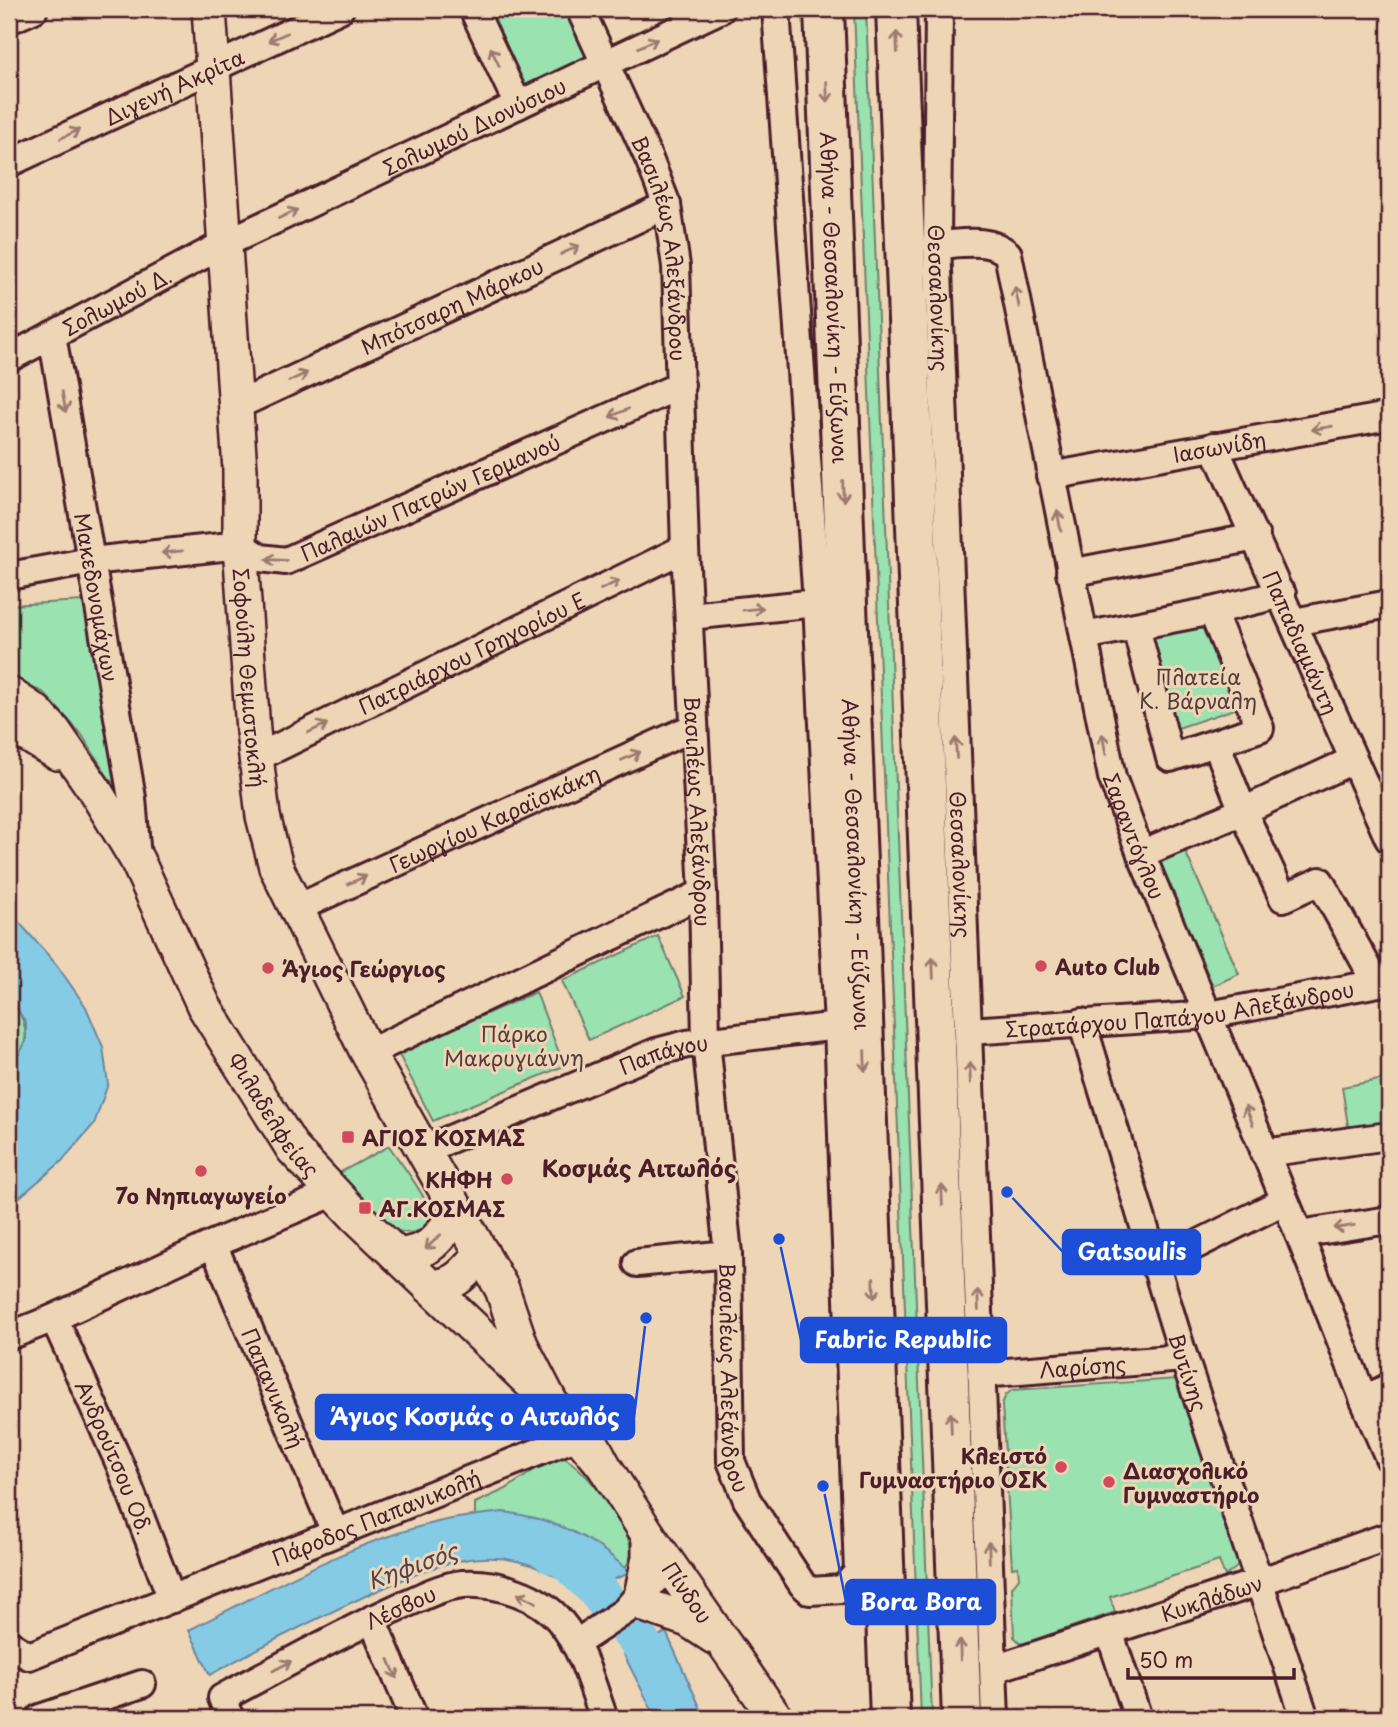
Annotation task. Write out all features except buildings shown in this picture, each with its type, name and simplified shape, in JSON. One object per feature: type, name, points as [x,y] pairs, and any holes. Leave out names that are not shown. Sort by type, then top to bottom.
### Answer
[{"type":"highway","name":"Αθήνα - Θεσσαλονίκη - Εύζωνοι","points":[[824,9],[890,1718]]},
{"type":"highway","points":[[896,9],[962,1718]]},
{"type":"main road","name":"Σοφούλη Θεμιστοκλή","points":[[209,9],[240,470],[240,545],[257,758],[263,816],[270,850],[295,909],[368,1053],[502,1289],[538,1332],[604,1466]]},
{"type":"main road","name":"Φιλαδελφείας","points":[[9,694],[36,712],[54,731],[137,860],[204,1006],[293,1149],[333,1193],[505,1356],[551,1404]]},
{"type":"main road","name":"Φιλαδελφείας","points":[[9,724],[77,766]]},
{"type":"main road","points":[[398,1256],[430,1248],[458,1213]]},
{"type":"main road","points":[[429,1286],[443,1287],[451,1283],[482,1254]]},
{"type":"main road","name":"Σοφούλη Θεμιστοκλή","points":[[502,1289],[521,1345],[551,1404],[604,1466]]},
{"type":"main road","name":"Πίνδου","points":[[604,1466],[649,1536],[776,1718]]},
{"type":"main road","points":[[649,1536],[649,1558],[638,1603],[688,1620],[727,1647]]},
{"type":"street","points":[[9,20],[34,9]]},
{"type":"street","name":"Διγενή Ακρίτα","points":[[9,163],[340,9]]},
{"type":"street","points":[[472,9],[517,105]]},
{"type":"street","name":"Βασιλέως Αλεξάνδρου","points":[[580,9],[649,159],[667,205],[676,266],[685,548],[703,893],[705,1041],[728,1254],[731,1461],[747,1500],[802,1584],[810,1591],[843,1588],[858,1572],[838,1026]]},
{"type":"street","name":"Σολωμού Διονύσιου","points":[[226,243],[721,9]]},
{"type":"street","points":[[776,9],[817,603],[838,1026]]},
{"type":"street","name":"Θεσσαλονίκης","points":[[939,9],[937,245],[995,1718]]},
{"type":"street","name":"Μπότσαρη Μάρκου","points":[[236,406],[667,205]]},
{"type":"street","name":"Σολωμού Δ.","points":[[9,358],[226,243]]},
{"type":"street","name":"Σαραντόγλου","points":[[937,245],[989,243],[1008,254],[1050,476],[1112,777],[1141,854],[1389,1458]]},
{"type":"street","name":"Μακεδονομάχων","points":[[52,335],[132,798],[137,860]]},
{"type":"street","name":"Παλαιών Πατρών Γερμανού","points":[[240,545],[260,558],[286,561],[681,385]]},
{"type":"street","name":"Ιασωνίδη","points":[[1050,476],[1389,416]]},
{"type":"street","name":"Παπαδιαμάντη","points":[[1214,446],[1282,594],[1353,760],[1381,799],[1389,839]]},
{"type":"street","points":[[1070,573],[1256,537]]},
{"type":"street","points":[[9,576],[92,561],[240,545]]},
{"type":"street","name":"Πατριάρχου Γρηγορίου Ε","points":[[257,758],[685,548]]},
{"type":"street","points":[[1084,636],[1212,611],[1282,594]]},
{"type":"street","points":[[689,616],[817,603]]},
{"type":"street","points":[[1294,622],[1389,604]]},
{"type":"street","points":[[1136,627],[1170,758],[1261,728],[1212,611]]},
{"type":"street","name":"Γεωργίου Καραϊσκάκη","points":[[295,909],[694,727]]},
{"type":"street","points":[[1216,743],[1243,811],[1283,898],[1320,881],[1383,981]]},
{"type":"street","points":[[1141,854],[1353,760]]},
{"type":"street","points":[[368,1053],[703,893]]},
{"type":"street","name":"Στρατάρχου Παπάγου Αλεξάνδρου","points":[[969,1031],[1209,1015],[1383,981]]},
{"type":"street","name":"Βυτίνης","points":[[1082,1022],[1154,1266],[1305,1718]]},
{"type":"street","name":"Παπάγου","points":[[422,1152],[656,1052],[705,1041],[838,1026]]},
{"type":"street","points":[[1264,1153],[1389,1136]]},
{"type":"street","points":[[9,1336],[333,1193]]},
{"type":"street","points":[[1154,1266],[1284,1201]]},
{"type":"street","points":[[1298,1234],[1389,1220]]},
{"type":"street","name":"Παπανικολή","points":[[213,1244],[335,1532]]},
{"type":"street","points":[[636,1263],[728,1254]]},
{"type":"street","name":"Ανδρούτσου Οδ.","points":[[54,1318],[121,1467],[172,1599]]},
{"type":"street","name":"Λαρίσης","points":[[981,1374],[1184,1358]]},
{"type":"street","points":[[1364,1400],[1389,1387]]},
{"type":"street","name":"Πάροδος Παπανικολή","points":[[9,1644],[29,1656],[578,1436]]},
{"type":"street","name":"Κυκλάδων","points":[[994,1669],[1259,1582],[1389,1536]]},
{"type":"street","points":[[575,1644],[677,1576]]},
{"type":"street","name":"Λέσβου","points":[[226,1708],[372,1619],[444,1588],[479,1584],[514,1592],[546,1609],[560,1620],[575,1644],[604,1718]]},
{"type":"street","points":[[372,1619],[414,1718]]},
{"type":"street","points":[[1109,1631],[1138,1718]]},
{"type":"street","points":[[40,1718],[142,1684]]},
{"type":"green space","points":[[482,9],[573,9],[596,57],[520,91]]},
{"type":"green space","points":[[854,9],[866,9],[932,1718],[921,1718]]},
{"type":"green space","points":[[84,601],[118,779],[111,782],[82,735],[43,692],[9,678],[9,605]]},
{"type":"green space","name":"Πλατεία Κ. Βάρναλη","points":[[1204,621],[1241,707],[1175,729],[1149,634]]},
{"type":"green space","points":[[1185,851],[1239,974],[1213,986],[1159,863]]},
{"type":"green space","points":[[658,936],[685,996],[589,1040],[562,981]]},
{"type":"green space","name":"Πάρκο Μακρυγιάννη","points":[[536,992],[564,1066],[433,1121],[398,1053]]},
{"type":"green space","points":[[9,996],[21,1016],[26,1035],[21,1053],[9,1074]]},
{"type":"green space","points":[[1389,1078],[1389,1126],[1349,1132],[1342,1087]]},
{"type":"green space","points":[[389,1146],[417,1185],[429,1209],[427,1222],[419,1231],[394,1230],[339,1173]]},
{"type":"green space","name":"Διασχολικό Γυμναστήριο","points":[[1178,1379],[1238,1561],[1237,1567],[1225,1576],[1219,1561],[1110,1597],[1115,1612],[1022,1644],[1014,1637],[1012,1587],[1019,1578],[1018,1567],[1012,1568],[1002,1404],[1006,1395],[1012,1390]]},
{"type":"green space","points":[[553,1457],[566,1459],[578,1468],[610,1505],[626,1533],[630,1547],[630,1559],[625,1568],[593,1544],[475,1516],[475,1503],[506,1489]]},
{"type":"water","points":[[9,911],[56,964],[86,1007],[103,1047],[108,1084],[94,1124],[61,1162],[9,1206],[9,1074],[26,1041],[26,1023],[9,996]]},
{"type":"water","points":[[503,1512],[539,1519],[572,1531],[602,1549],[630,1573],[581,1592],[547,1572],[523,1563],[497,1558],[455,1562],[412,1576],[351,1602],[210,1675],[189,1630],[308,1569],[370,1543],[442,1521]]},
{"type":"water","points":[[666,1632],[705,1718],[656,1718],[624,1655]]},
{"type":"waterway","name":"Κηφισός","points":[[552,1554],[562,1556],[595,1588],[646,1650],[663,1679],[680,1718]]},
{"type":"place","name":"Auto Club","points":[[1041,966]]},
{"type":"place","name":"Άγιος Γεώργιος","points":[[268,968]]},
{"type":"place","name":"ΑΓΙΟΣ ΚΟΣΜΑΣ","points":[[348,1137]]},
{"type":"place","name":"7ο Νηπιαγωγείο","points":[[201,1171]]},
{"type":"place","name":"ΚΗΦΗ","points":[[507,1179]]},
{"type":"place","name":"Gatsoulis","points":[[1007,1192]]},
{"type":"place","name":"ΑΓ.ΚΟΣΜΑΣ","points":[[365,1208]]},
{"type":"place","name":"Fabric Republic","points":[[779,1239]]},
{"type":"place","name":"Άγιος Κοσμάς ο Αιτωλός","points":[[646,1318]]},
{"type":"place","name":"Κλειστό Γυμναστήριο ΟΣΚ","points":[[1061,1467]]},
{"type":"place","name":"Διασχολικό Γυμναστήριο","points":[[1109,1482]]},
{"type":"place","name":"Bora Bora","points":[[823,1486]]},
{"type":"district","name":"Κοσμάς Αιτωλός","points":[[639,1167]]}]
